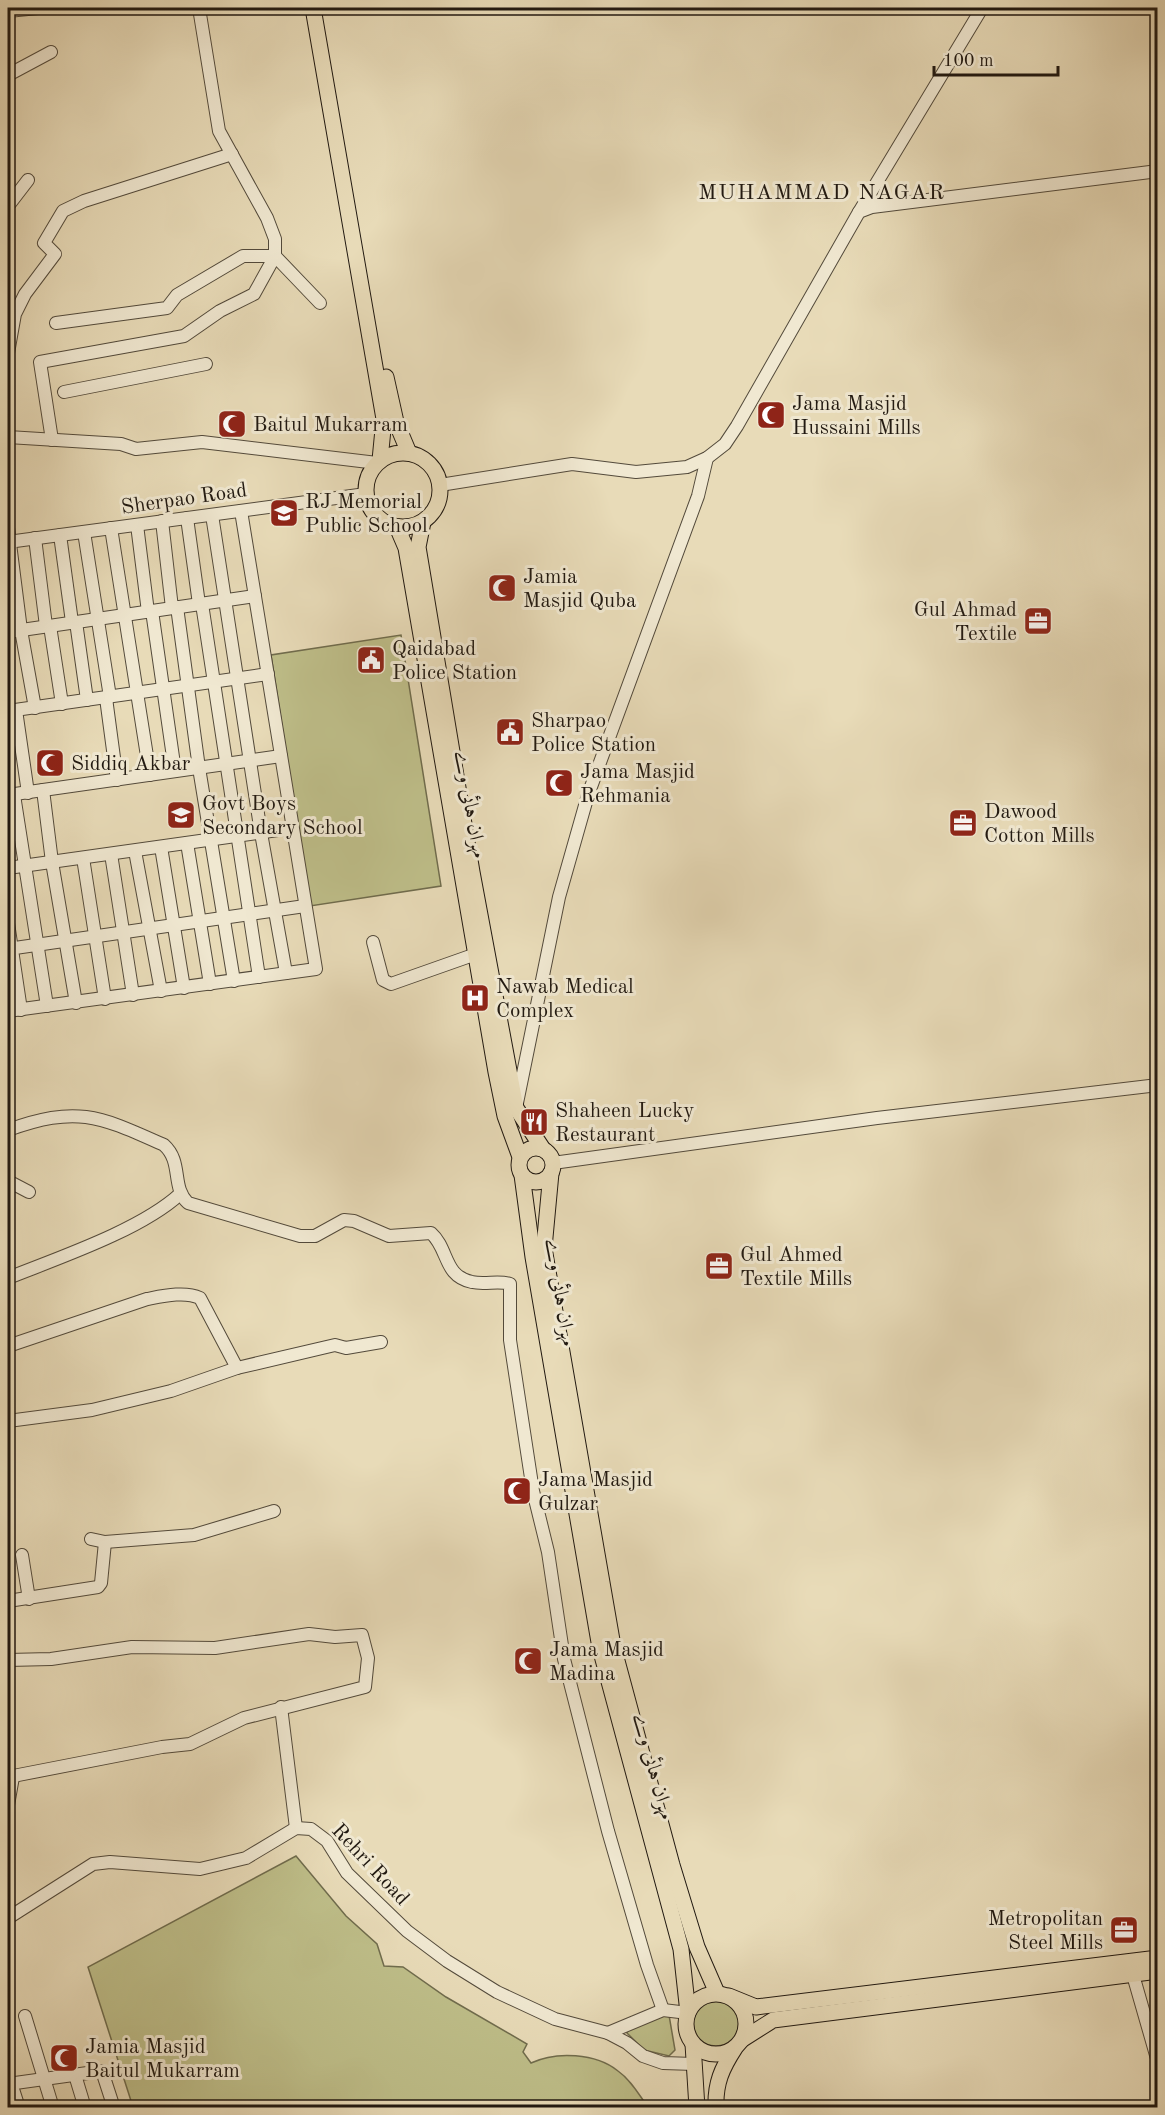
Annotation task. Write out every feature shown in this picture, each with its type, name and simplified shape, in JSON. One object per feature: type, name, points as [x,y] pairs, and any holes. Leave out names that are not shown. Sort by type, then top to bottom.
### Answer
[{"type":"main road","points":[[313,8],[396,422],[409,453]]},
{"type":"main road","points":[[321,8],[334,105],[384,418],[379,461]]},
{"type":"main road","points":[[409,453],[425,459],[432,466],[440,485],[437,506],[423,522],[410,527],[397,527],[382,521],[371,509],[366,494],[370,472],[379,461],[389,455],[409,453]]},
{"type":"main road","points":[[423,522],[418,548],[472,872],[516,1108],[543,1149],[552,1168],[544,1248],[613,1646],[672,1865],[697,1947],[723,1995],[740,2004],[746,2015],[747,2028],[722,2068],[715,2089],[716,2108]]},
{"type":"main road","name":"مہران ہائی وے","points":[[397,527],[406,548],[505,1116],[520,1157]]},
{"type":"main road","points":[[543,1149],[530,1149],[520,1157],[519,1170],[522,1175],[533,1182],[540,1181],[552,1168]]},
{"type":"main road","name":"مہران ہائی وے","points":[[522,1175],[533,1257],[600,1648],[681,1949],[688,2013]]},
{"type":"main road","points":[[693,2044],[703,2052],[724,2054],[773,2020],[1131,1968],[1158,1958]]},
{"type":"main road","points":[[697,2108],[693,2044],[688,2034],[688,2013],[694,2003],[704,1996],[723,1995],[756,2007],[1131,1968],[1158,1971]]},
{"type":"street","points":[[8,11],[38,8]]},
{"type":"street","points":[[52,440],[40,362],[184,336],[220,311],[254,294],[275,256],[275,239],[267,218],[219,131],[199,8]]},
{"type":"street","points":[[440,485],[572,464],[636,472],[687,467],[707,458],[725,444],[859,212],[982,8]]},
{"type":"street","points":[[8,75],[51,52]]},
{"type":"street","points":[[8,354],[15,314],[25,294],[55,254],[44,243],[63,211],[84,201],[232,154]]},
{"type":"street","points":[[859,212],[872,207],[1158,171]]},
{"type":"street","points":[[8,206],[28,180]]},
{"type":"street","points":[[56,323],[167,308],[177,295],[243,256],[275,256],[320,303]]},
{"type":"street","points":[[64,392],[206,364]]},
{"type":"street","points":[[8,432],[8,437],[121,444],[136,449],[202,442],[379,461]]},
{"type":"street","points":[[516,1108],[559,897],[588,795],[698,496],[707,458]]},
{"type":"street","name":"Sherpao Road","points":[[9,542],[366,494]]},
{"type":"street","points":[[8,1011],[316,969],[241,510]]},
{"type":"street","points":[[212,515],[239,678],[261,833],[286,973]]},
{"type":"street","points":[[187,518],[236,836],[251,914],[259,977]]},
{"type":"street","points":[[162,521],[198,768],[212,840],[234,981]]},
{"type":"street","points":[[137,525],[175,771]]},
{"type":"street","points":[[8,528],[21,630],[35,708]]},
{"type":"street","points":[[111,528],[150,775]]},
{"type":"street","points":[[84,532],[99,619],[117,780]]},
{"type":"street","points":[[60,535],[87,700]]},
{"type":"street","points":[[35,538],[62,704]]},
{"type":"street","points":[[8,632],[255,596]]},
{"type":"street","points":[[28,793],[10,709],[35,708],[268,674]]},
{"type":"street","points":[[47,1006],[26,866],[11,795],[281,756]]},
{"type":"street","points":[[43,790],[52,862],[76,1003]]},
{"type":"street","points":[[8,868],[292,828]]},
{"type":"street","points":[[187,843],[210,984]]},
{"type":"street","points":[[162,847],[184,988]]},
{"type":"street","points":[[135,850],[161,991]]},
{"type":"street","points":[[111,854],[133,995]]},
{"type":"street","points":[[83,858],[105,999]]},
{"type":"street","points":[[9,949],[305,906]]},
{"type":"street","points":[[8,923],[9,949],[21,1010]]},
{"type":"street","points":[[373,942],[383,980],[391,984],[476,954]]},
{"type":"street","points":[[552,1168],[877,1118],[1158,1085]]},
{"type":"street","points":[[8,1130],[59,1115],[111,1121],[164,1145],[171,1151],[177,1164],[180,1194],[188,1203],[300,1236],[315,1236],[344,1220],[354,1221],[389,1236],[431,1233],[456,1276],[472,1282],[510,1284],[512,1299],[510,1340],[533,1491],[548,1552],[564,1659],[611,1843],[647,1965],[663,2010]]},
{"type":"street","points":[[8,1181],[29,1192]]},
{"type":"street","points":[[8,1278],[75,1251],[164,1210],[180,1194]]},
{"type":"street","points":[[8,1346],[147,1299],[166,1295],[195,1296],[200,1298],[237,1368]]},
{"type":"street","points":[[8,1421],[92,1410],[171,1391],[237,1368],[335,1345],[346,1348],[381,1342]]},
{"type":"street","points":[[91,1539],[105,1542],[194,1535],[274,1511]]},
{"type":"street","points":[[8,1601],[100,1586],[105,1542]]},
{"type":"street","points":[[22,1555],[28,1599]]},
{"type":"street","points":[[8,1660],[51,1659],[132,1647],[215,1648],[309,1634],[335,1637],[363,1635],[368,1658],[365,1687],[244,1718],[190,1744],[162,1747],[10,1777],[8,1805]]},
{"type":"street","points":[[281,1707],[296,1828]]},
{"type":"street","name":"Rehri Road","points":[[8,1918],[93,1864],[110,1862],[172,1869],[210,1868],[246,1858],[296,1828],[310,1829],[327,1840],[347,1873],[375,1902],[447,1961],[497,1992],[555,2019],[608,2033],[627,2043],[643,2056],[663,2063],[694,2064]]},
{"type":"street","points":[[1131,1968],[1158,2062]]},
{"type":"street","points":[[608,2033],[663,2010],[688,2013]]},
{"type":"street","points":[[26,2016],[52,2108]]},
{"type":"street","points":[[19,2108],[9,2083],[102,2071],[114,2108]]},
{"type":"street","points":[[75,2075],[85,2108]]},
{"type":"green space","points":[[401,635],[441,886],[310,906],[271,655]]},
{"type":"green space","points":[[296,1856],[346,1916],[377,1944],[384,1966],[403,1967],[446,1997],[527,2044],[523,2052],[531,2063],[552,2057],[576,2056],[599,2060],[609,2065],[627,2079],[648,2107],[133,2107],[88,1967]]},
{"type":"green space","points":[[716,2000],[732,2007],[739,2023],[732,2039],[716,2046],[700,2039],[693,2023],[700,2007]]},
{"type":"green space","points":[[669,2015],[675,2050],[669,2056],[644,2050],[627,2033],[628,2028]]},
{"type":"place","name":"Jama Masjid Hussaini Mills","points":[[771,415]]},
{"type":"place","name":"Baitul Mukarram","points":[[232,424]]},
{"type":"place","name":"RJ Memorial Public School","points":[[284,513]]},
{"type":"place","name":"Jamia Masjid Quba","points":[[502,588]]},
{"type":"place","name":"Gul Ahmad Textile","points":[[1038,621]]},
{"type":"place","name":"Qaidabad Police Station","points":[[371,660]]},
{"type":"place","name":"Sharpao Police Station","points":[[510,732]]},
{"type":"place","name":"Siddiq Akbar","points":[[50,763]]},
{"type":"place","name":"Jama Masjid Rehmania","points":[[559,783]]},
{"type":"place","name":"Govt Boys Secondary School","points":[[181,815]]},
{"type":"place","name":"Dawood Cotton Mills","points":[[963,823]]},
{"type":"place","name":"Nawab Medical Complex","points":[[475,998]]},
{"type":"place","name":"Shaheen Lucky Restaurant","points":[[534,1122]]},
{"type":"place","name":"Gul Ahmed Textile Mills","points":[[719,1266]]},
{"type":"place","name":"Jama Masjid Gulzar","points":[[517,1491]]},
{"type":"place","name":"Jama Masjid Madina","points":[[528,1661]]},
{"type":"place","name":"Metropolitan Steel Mills","points":[[1124,1930]]},
{"type":"place","name":"Jamia Masjid Baitul Mukarram","points":[[64,2058]]},
{"type":"district","name":"MUHAMMAD NAGAR","points":[[822,191]]}]
